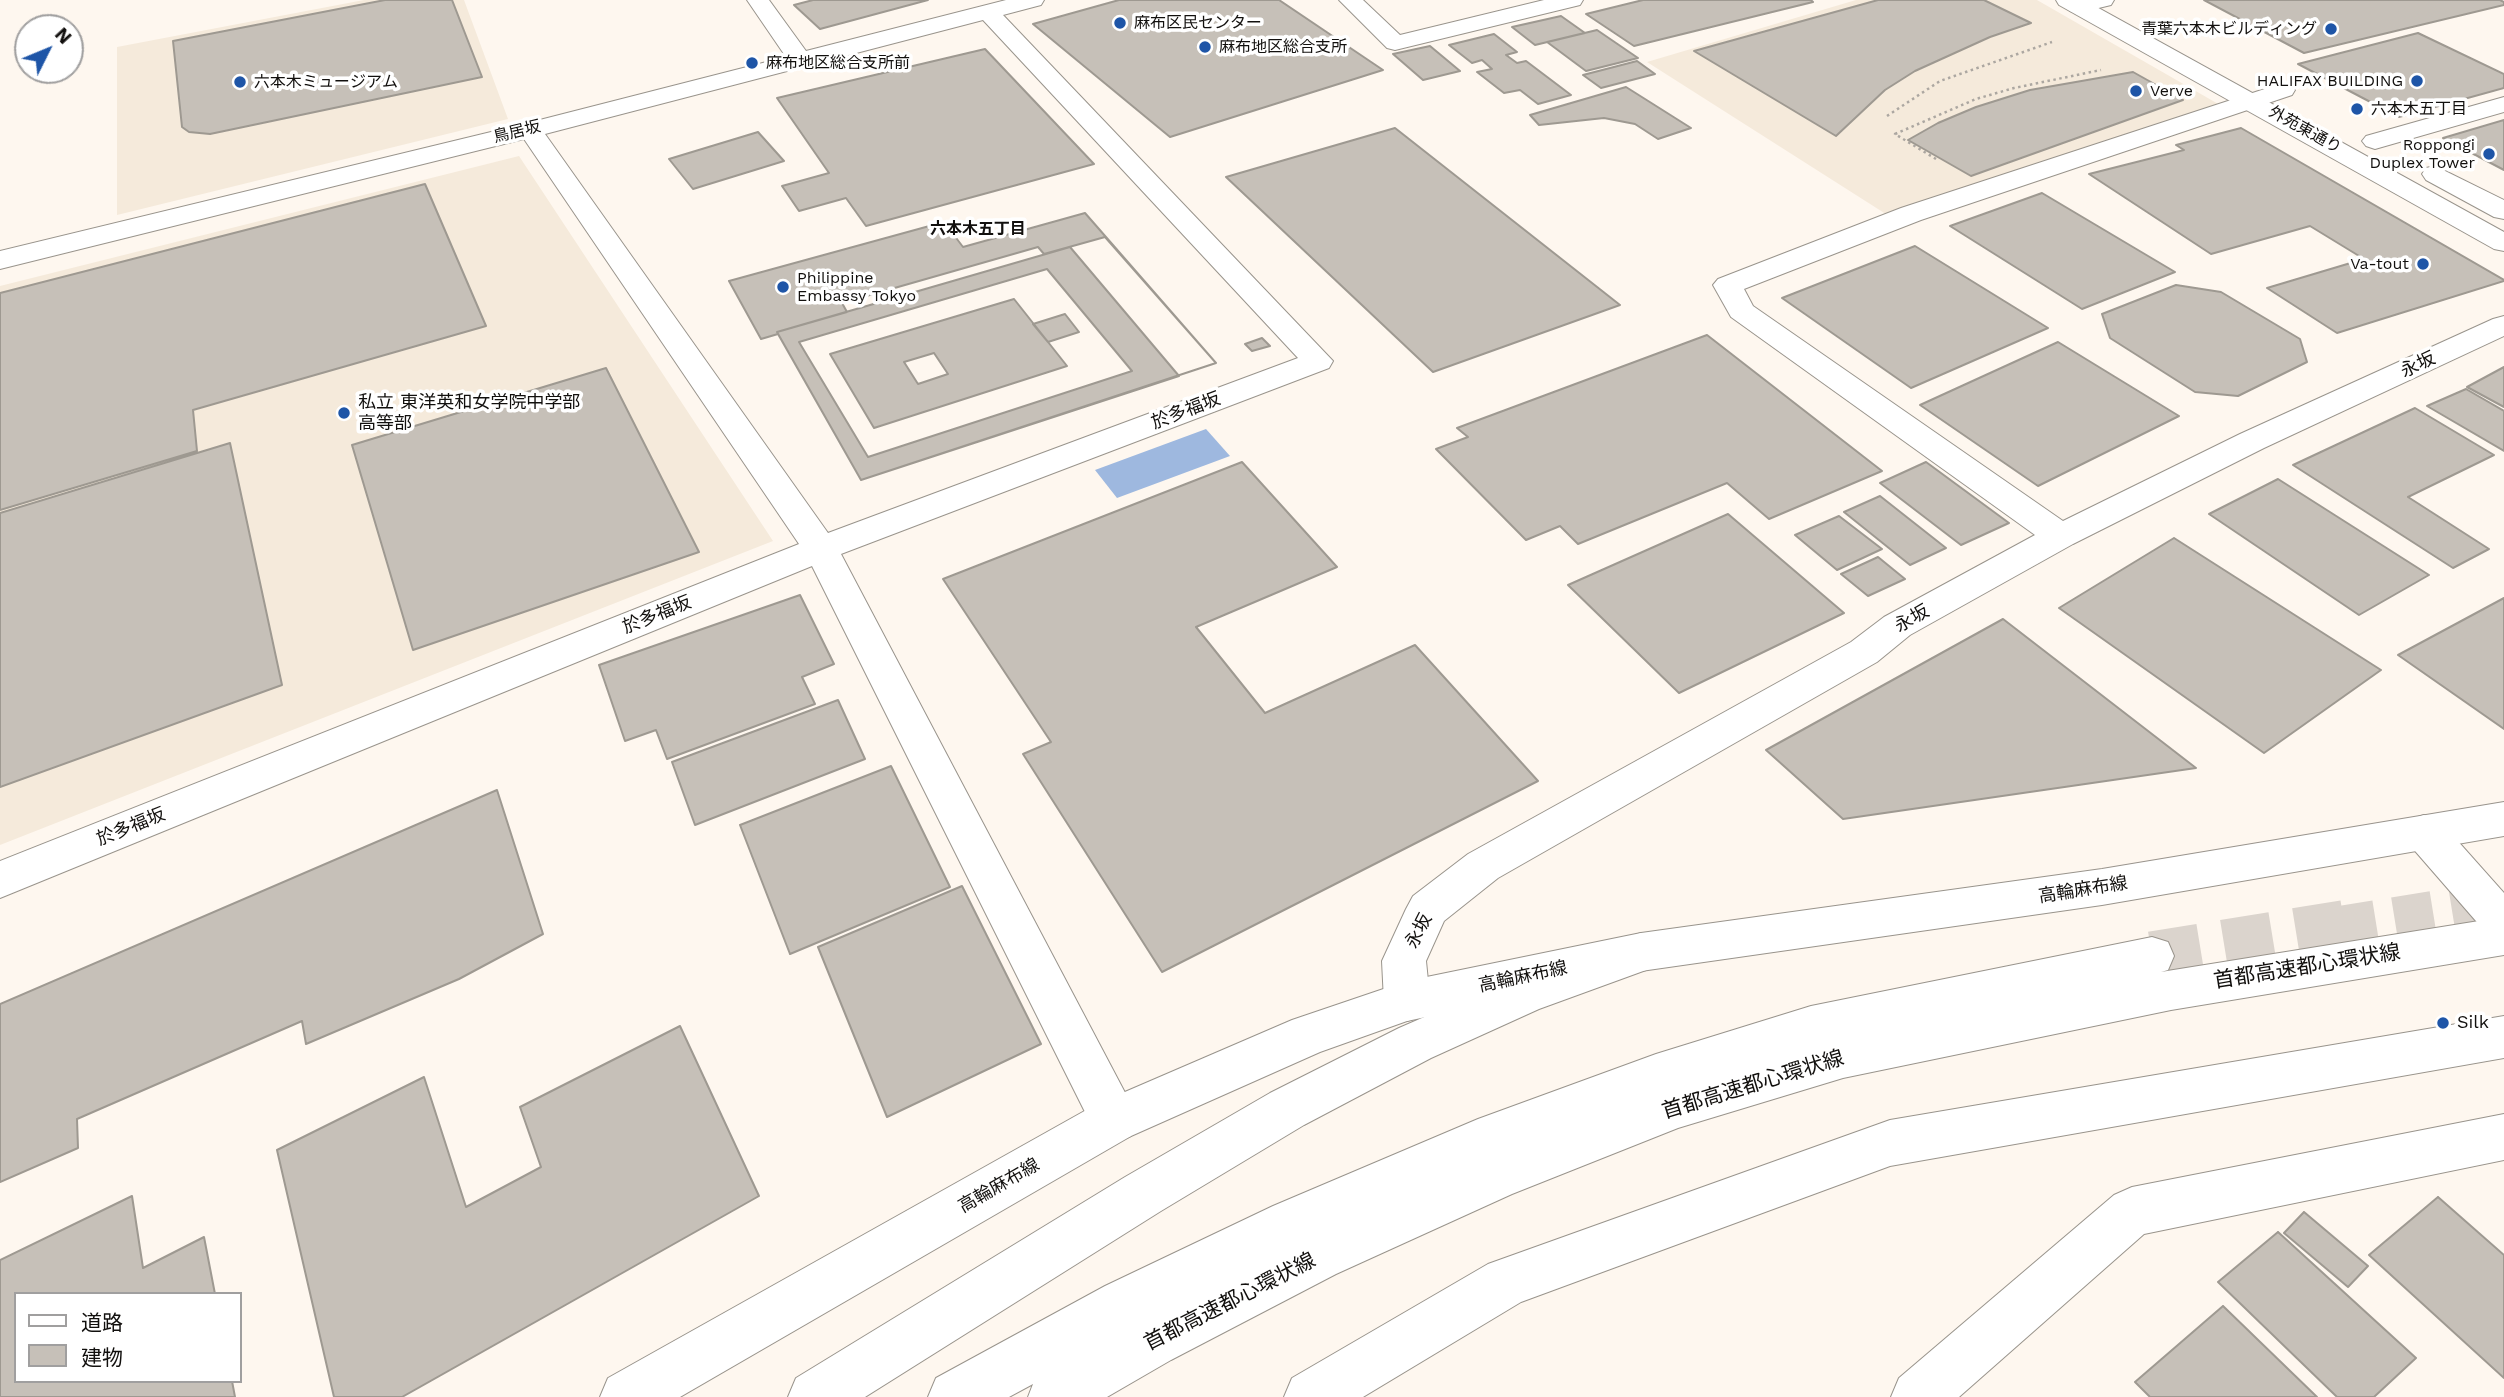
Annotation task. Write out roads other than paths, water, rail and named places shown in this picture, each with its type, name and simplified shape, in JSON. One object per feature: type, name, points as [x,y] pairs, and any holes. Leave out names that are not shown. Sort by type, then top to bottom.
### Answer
[{"type":"main road","points":[[758,0],[800,60]]},
{"type":"main road","name":"鳥居坂","points":[[0,260],[530,130],[1033,0]]},
{"type":"main road","points":[[1350,0],[1395,43],[1572,0]]},
{"type":"main road","name":"外苑東通り","points":[[2083,2],[2257,89],[2504,243]]},
{"type":"main road","name":"於多福坂","points":[[0,880],[821,549],[1318,360],[988,12]]},
{"type":"main road","points":[[2061,536],[1741,311],[1728,285],[1911,214],[2257,89]]},
{"type":"main road","name":"外苑東通り","points":[[2257,89],[2283,90],[2306,102]]},
{"type":"main road","points":[[2375,141],[2504,104]]},
{"type":"main road","name":"外苑東通り","points":[[2352,128],[2504,211]]},
{"type":"main road","points":[[530,130],[821,549],[1114,1120]]},
{"type":"main road","name":"永坂","points":[[1407,1001],[1404,961],[1428,909],[1483,866],[1864,652],[1897,626],[2061,536],[2252,441],[2504,325]]},
{"type":"main road","name":"高輪麻布線","points":[[627,1397],[1114,1120],[1308,1035],[1407,1001],[1642,952],[2102,887],[2504,819]]},
{"type":"main road","points":[[2424,832],[2504,923]]},
{"type":"main road","name":"首都高速都心環状線","points":[[1055,1397],[1153,1341],[1318,1256],[1494,1177],[1676,1106],[1843,1057],[2171,989],[2504,936]]},
{"type":"main road","points":[[815,1397],[1143,1194],[1287,1109],[1415,1044],[1523,995],[1642,952]]},
{"type":"main road","name":"首都高速都心環状線","points":[[955,1397],[1124,1305],[1291,1224],[1478,1142],[1656,1076],[1811,1027],[2152,956]]},
{"type":"main road","points":[[1311,1397],[1506,1282],[1890,1143],[2504,1037]]},
{"type":"main road","points":[[1918,1397],[2132,1212],[2504,1137]]},
{"type":"water","points":[[1206,429],[1230,456],[1117,498],[1095,470]]},
{"type":"tunnel","points":[[2337,926],[2504,899]]},
{"type":"tunnel","points":[[2152,956],[2348,924]]},
{"type":"place","name":"麻布区民センター","points":[[1120,23]]},
{"type":"place","name":"青葉六本木ビルディング","points":[[2331,29]]},
{"type":"place","name":"麻布地区総合支所","points":[[1205,47]]},
{"type":"place","name":"麻布地区総合支所前","points":[[752,63]]},
{"type":"place","name":"HALIFAX BUILDING","points":[[2417,81]]},
{"type":"place","name":"六本木ミュージアム","points":[[240,82]]},
{"type":"place","name":"Verve","points":[[2136,91]]},
{"type":"place","name":"六本木五丁目","points":[[2357,109]]},
{"type":"place","name":"Roppongi Duplex Tower","points":[[2489,154]]},
{"type":"place","name":"Va-tout","points":[[2423,264]]},
{"type":"place","name":"Philippine Embassy Tokyo","points":[[783,287]]},
{"type":"place","name":"私立 東洋英和女学院中学部 高等部","points":[[344,413]]},
{"type":"place","name":"Silk","points":[[2443,1023]]},
{"type":"district","name":"六本木五丁目","points":[[978,229]]}]
